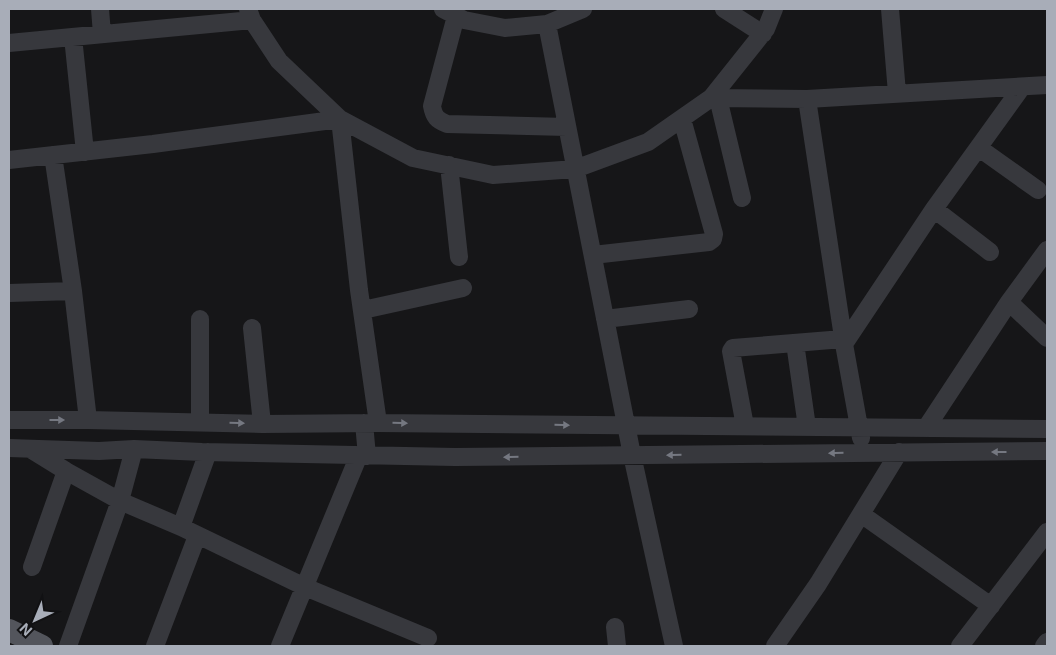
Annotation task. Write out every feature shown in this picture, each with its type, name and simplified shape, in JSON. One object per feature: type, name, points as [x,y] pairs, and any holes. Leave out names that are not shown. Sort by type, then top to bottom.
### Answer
[{"type":"main road","points":[[9,630],[42,646]]},
{"type":"street","points":[[100,9],[102,34]]},
{"type":"street","points":[[567,127],[447,124],[438,120],[434,115],[432,106],[449,12],[464,20],[505,28],[547,24],[583,9]]},
{"type":"street","points":[[724,9],[763,34]]},
{"type":"street","points":[[9,43],[102,34],[250,14],[279,61],[340,119],[413,158],[493,175],[575,169],[648,142],[715,98],[763,34],[774,9]]},
{"type":"street","points":[[890,9],[897,93]]},
{"type":"street","points":[[547,24],[626,426],[674,646]]},
{"type":"street","points":[[72,37],[85,152]]},
{"type":"street","points":[[715,98],[807,99],[1047,85]]},
{"type":"street","points":[[844,342],[934,208],[1022,87]]},
{"type":"street","points":[[715,98],[742,198]]},
{"type":"street","points":[[807,99],[844,342],[864,453]]},
{"type":"street","points":[[9,160],[154,144],[340,119]]},
{"type":"street","points":[[280,646],[363,456],[371,423],[363,310],[340,119]]},
{"type":"street","points":[[593,255],[709,242],[713,239],[714,234],[682,119]]},
{"type":"street","points":[[979,148],[1038,190]]},
{"type":"street","points":[[53,155],[73,291],[88,420]]},
{"type":"street","points":[[449,166],[459,257]]},
{"type":"street","points":[[934,208],[990,252]]},
{"type":"street","points":[[926,428],[1009,302],[1047,250]]},
{"type":"street","points":[[363,310],[463,288]]},
{"type":"street","points":[[9,293],[73,291]]},
{"type":"street","points":[[1009,302],[1047,338]]},
{"type":"street","points":[[605,319],[689,309]]},
{"type":"street","points":[[200,319],[200,422]]},
{"type":"street","points":[[252,328],[262,424]]},
{"type":"street","points":[[745,426],[732,349],[735,347],[795,343],[844,342]]},
{"type":"street","points":[[795,343],[807,427]]},
{"type":"street","points":[[9,420],[262,424],[371,423],[1047,429]]},
{"type":"street","points":[[9,448],[100,451],[134,448],[208,452],[455,457],[1047,452]]},
{"type":"street","points":[[68,646],[120,501],[134,448]]},
{"type":"street","points":[[32,449],[66,471],[120,501],[181,527],[305,587],[428,638]]},
{"type":"street","points":[[181,527],[208,452]]},
{"type":"street","points":[[774,646],[818,584],[899,452]]},
{"type":"street","points":[[32,568],[66,471]]},
{"type":"street","points":[[861,514],[991,606]]},
{"type":"street","points":[[960,646],[1047,532]]},
{"type":"street","points":[[155,646],[198,536]]},
{"type":"street","points":[[615,627],[617,646]]},
{"type":"street","points":[[1044,646],[1047,642]]}]
